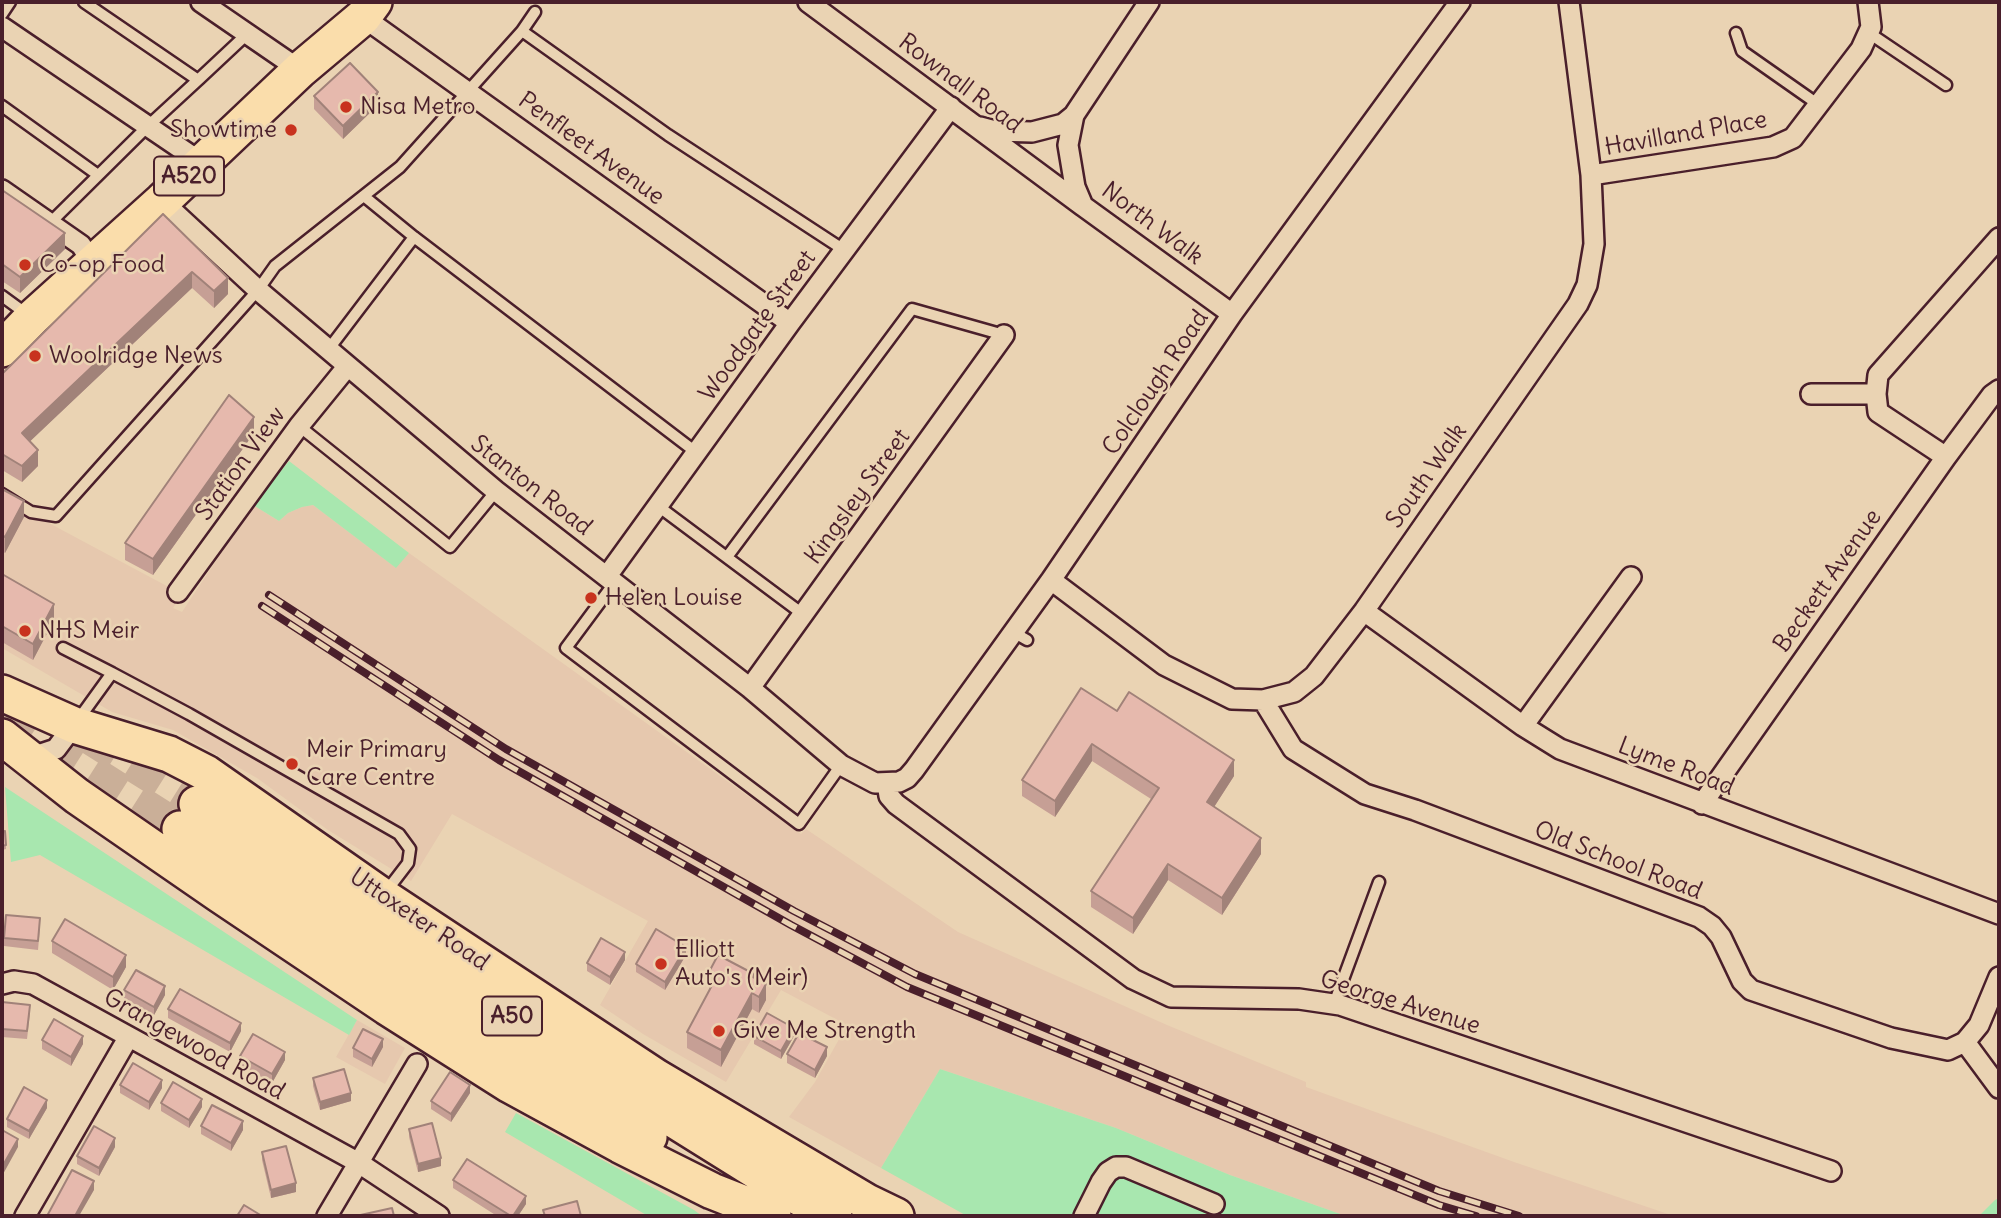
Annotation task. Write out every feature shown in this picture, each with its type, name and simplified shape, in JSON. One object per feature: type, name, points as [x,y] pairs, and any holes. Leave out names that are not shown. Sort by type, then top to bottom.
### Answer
[{"type":"highway","name":"A520","points":[[2,349],[32,318],[368,9]]},
{"type":"highway","name":"Uttoxeter Road","points":[[2,693],[74,725],[153,747],[206,773],[382,896],[656,1077],[896,1216]]},
{"type":"highway","points":[[13,746],[78,796],[387,1007],[510,1085],[712,1191],[774,1216]]},
{"type":"highway","name":"A50","points":[[774,1216],[457,1016],[189,817],[793,1195],[834,1216]]},
{"type":"street","points":[[201,2],[300,71]]},
{"type":"street","name":"Rownall Road","points":[[808,2],[1083,206]]},
{"type":"street","name":"North Walk","points":[[1149,2],[1074,115],[1068,145],[1075,187],[1083,206],[1232,314]]},
{"type":"street","name":"Colclough Road","points":[[887,783],[907,778],[1020,636],[1051,580],[1232,314],[1461,2]]},
{"type":"street","name":"South Walk","points":[[1051,580],[1164,665],[1232,699],[1263,700],[1294,692],[1314,676],[1364,611],[1587,285],[1594,244],[1591,175],[1569,2]]},
{"type":"street","points":[[1868,2],[1871,27],[1869,33]]},
{"type":"street","name":"Penfleet Avenue","points":[[368,9],[468,90],[790,323]]},
{"type":"street","points":[[2,27],[202,163]]},
{"type":"street","name":"Havilland Place","points":[[1591,175],[1773,148],[1793,138],[1861,49],[1869,33]]},
{"type":"street","name":"Woodgate Street","points":[[611,579],[658,506],[951,107]]},
{"type":"street","points":[[976,126],[995,131],[1032,132],[1063,124],[1074,115]]},
{"type":"street","points":[[2,190],[81,245],[93,264]]},
{"type":"street","name":"Stanton Road","points":[[162,201],[258,290],[496,491],[750,688],[841,765],[875,783],[887,783]]},
{"type":"street","points":[[1945,457],[1878,412],[1878,375],[1999,238]]},
{"type":"street","name":"Kingsley Street","points":[[750,688],[1004,335]]},
{"type":"street","name":"Station View","points":[[178,592],[299,426],[347,367]]},
{"type":"street","name":"Beckett Avenue","points":[[1702,804],[1945,457],[1992,395],[1999,390]]},
{"type":"street","points":[[1811,394],[1876,394]]},
{"type":"street","points":[[1523,726],[1631,577]]},
{"type":"street","name":"Lyme Road","points":[[1364,611],[1523,726],[1560,749],[1999,914]]},
{"type":"street","name":"Old School Road","points":[[1263,700],[1293,749],[1365,794],[1415,810],[1699,917],[1721,937],[1742,981],[1751,990],[1891,1038],[1948,1050],[1965,1042]]},
{"type":"street","points":[[13,746],[41,754],[55,749],[74,725]]},
{"type":"street","name":"George Avenue","points":[[887,783],[889,796],[896,804],[1148,988],[1171,997],[1299,999],[1334,1004],[1831,1171]]},
{"type":"street","points":[[1999,977],[1979,1026],[1965,1042],[1999,1088]]},
{"type":"street","name":"Grangewood Road","points":[[2,984],[14,981],[33,984],[359,1163],[439,1216]]},
{"type":"street","points":[[25,1216],[128,1038]]},
{"type":"street","points":[[327,1216],[417,1064]]},
{"type":"street","points":[[1084,1216],[1101,1182],[1108,1172],[1116,1167],[1126,1167],[1214,1204]]},
{"type":"lane","points":[[2,14],[10,2]]},
{"type":"lane","points":[[84,2],[198,80]]},
{"type":"lane","points":[[2,494],[32,512],[56,516],[258,290],[275,266],[400,167],[522,31],[535,12]]},
{"type":"lane","points":[[522,31],[668,135],[844,250]]},
{"type":"lane","points":[[1736,33],[1742,51],[1819,105]]},
{"type":"lane","points":[[1869,33],[1946,85]]},
{"type":"lane","points":[[50,223],[146,127],[246,34]]},
{"type":"lane","points":[[2,106],[98,175]]},
{"type":"lane","points":[[365,197],[697,453]]},
{"type":"lane","points":[[328,350],[414,237]]},
{"type":"lane","points":[[2,296],[32,318]]},
{"type":"lane","points":[[727,557],[912,310],[1004,335]]},
{"type":"lane","points":[[299,426],[450,547],[496,491]]},
{"type":"lane","points":[[658,506],[804,615]]},
{"type":"lane","points":[[611,579],[566,648],[799,824],[841,765]]},
{"type":"lane","points":[[64,648],[189,713],[399,834],[410,849],[408,863],[382,896]]},
{"type":"lane","points":[[74,725],[112,673]]},
{"type":"lane","points":[[1334,1004],[1379,882]]},
{"type":"shaded area","points":[[2,498],[178,592],[182,595],[173,608],[182,612],[253,505],[279,521],[288,513],[313,505],[395,567],[409,553],[801,834],[806,829],[958,932],[1167,1025],[1306,1082],[1306,1087],[1674,1216],[1346,1216],[1230,1175],[1116,1128],[940,1069],[881,1168],[789,1117],[815,1082],[847,1025],[781,990],[726,1082],[643,1034],[600,1005],[648,921],[452,814],[411,881],[328,830],[257,778],[173,730],[112,712],[2,648]]},
{"type":"shaded area","points":[[357,1020],[405,1048],[385,1084],[336,1057]]},
{"type":"green space","points":[[289,461],[409,553],[396,568],[313,505],[288,513],[279,521],[253,505]]},
{"type":"green space","points":[[5,787],[357,1020],[349,1035],[40,855],[11,862]]},
{"type":"green space","points":[[940,1069],[1116,1128],[1230,1175],[1346,1216],[967,1216],[881,1168]]},
{"type":"green space","points":[[516,1113],[702,1216],[648,1216],[505,1132]]},
{"type":"green space","points":[[1999,1198],[1999,1216],[1979,1216],[1995,1200]]},
{"type":"building","name":"Nisa Metro","points":[[350,63],[378,92],[343,126],[314,96]]},
{"type":"building","name":"Co-op Food","points":[[2,190],[65,233],[20,277],[2,264]]},
{"type":"building","points":[[163,214],[228,278],[214,291],[192,272],[22,433],[38,450],[22,466],[2,454],[2,374]]},
{"type":"building","points":[[229,395],[254,417],[153,559],[125,543]]},
{"type":"building","points":[[2,489],[24,501],[5,537],[2,535]]},
{"type":"building","name":"NHS Meir","points":[[2,574],[54,604],[33,644],[2,626]]},
{"type":"building","points":[[1081,688],[1117,711],[1129,692],[1234,760],[1207,802],[1261,838],[1222,898],[1168,864],[1133,918],[1091,891],[1159,788],[1092,744],[1055,801],[1022,780]]},
{"type":"building","points":[[5,831],[6,845],[2,846],[2,832]]},
{"type":"building","points":[[6,915],[40,918],[38,941],[4,938]]},
{"type":"building","points":[[65,919],[126,955],[113,977],[52,941]]},
{"type":"building","name":"Elliott Auto's (Meir)","points":[[656,929],[686,947],[665,982],[636,964]]},
{"type":"building","points":[[601,938],[625,952],[610,977],[587,963]]},
{"type":"building","name":"Give Me Strength","points":[[718,955],[754,974],[753,977],[766,984],[759,997],[752,993],[721,1050],[687,1032],[717,976],[709,972]]},
{"type":"building","points":[[136,970],[165,986],[154,1007],[124,990]]},
{"type":"building","points":[[180,989],[241,1023],[230,1043],[168,1009]]},
{"type":"building","points":[[2,1002],[30,1005],[27,1031],[2,1029]]},
{"type":"building","points":[[767,1013],[794,1028],[781,1051],[754,1036]]},
{"type":"building","points":[[54,1019],[83,1036],[71,1057],[42,1040]]},
{"type":"building","points":[[363,1029],[383,1039],[372,1059],[353,1048]]},
{"type":"building","points":[[799,1033],[827,1047],[815,1070],[787,1054]]},
{"type":"building","points":[[253,1034],[285,1052],[272,1074],[240,1056]]},
{"type":"building","points":[[133,1063],[162,1080],[149,1102],[120,1085]]},
{"type":"building","points":[[344,1069],[351,1093],[320,1102],[313,1078]]},
{"type":"building","points":[[450,1072],[470,1085],[451,1114],[431,1101]]},
{"type":"building","points":[[173,1082],[202,1099],[189,1120],[161,1103]]},
{"type":"building","points":[[24,1087],[47,1100],[29,1131],[7,1119]]},
{"type":"building","points":[[212,1105],[243,1121],[231,1143],[201,1126]]},
{"type":"building","points":[[432,1123],[441,1158],[418,1164],[409,1129]]},
{"type":"building","points":[[94,1126],[115,1138],[99,1168],[77,1156]]},
{"type":"building","points":[[2,1130],[18,1139],[2,1167]]},
{"type":"building","points":[[286,1146],[296,1183],[271,1190],[262,1152]]},
{"type":"building","points":[[467,1159],[526,1196],[513,1216],[453,1180]]},
{"type":"building","points":[[72,1170],[94,1181],[75,1216],[47,1216]]},
{"type":"building","points":[[577,1201],[581,1216],[545,1216],[543,1210]]},
{"type":"building","points":[[244,1205],[262,1216],[237,1216]]},
{"type":"building","points":[[392,1208],[394,1216],[356,1216]]},
{"type":"tunnel","points":[[2,716],[180,829]]},
{"type":"tunnel","points":[[87,735],[197,804]]},
{"type":"railway","points":[[269,595],[506,749],[794,911],[915,974],[1439,1191],[1519,1216]]},
{"type":"railway","points":[[262,606],[499,760],[791,925],[907,987],[1439,1205],[1476,1216]]},
{"type":"place","name":"Nisa Metro","points":[[346,107]]},
{"type":"place","name":"Showtime","points":[[291,130]]},
{"type":"place","name":"Co-op Food","points":[[25,265]]},
{"type":"place","name":"Woolridge News","points":[[35,356]]},
{"type":"place","name":"Helen Louise","points":[[591,598]]},
{"type":"place","name":"NHS Meir","points":[[25,631]]},
{"type":"place","name":"Meir Primary Care Centre","points":[[292,764]]},
{"type":"place","name":"Elliott Auto's (Meir)","points":[[661,964]]},
{"type":"place","name":"Give Me Strength","points":[[719,1031]]}]
